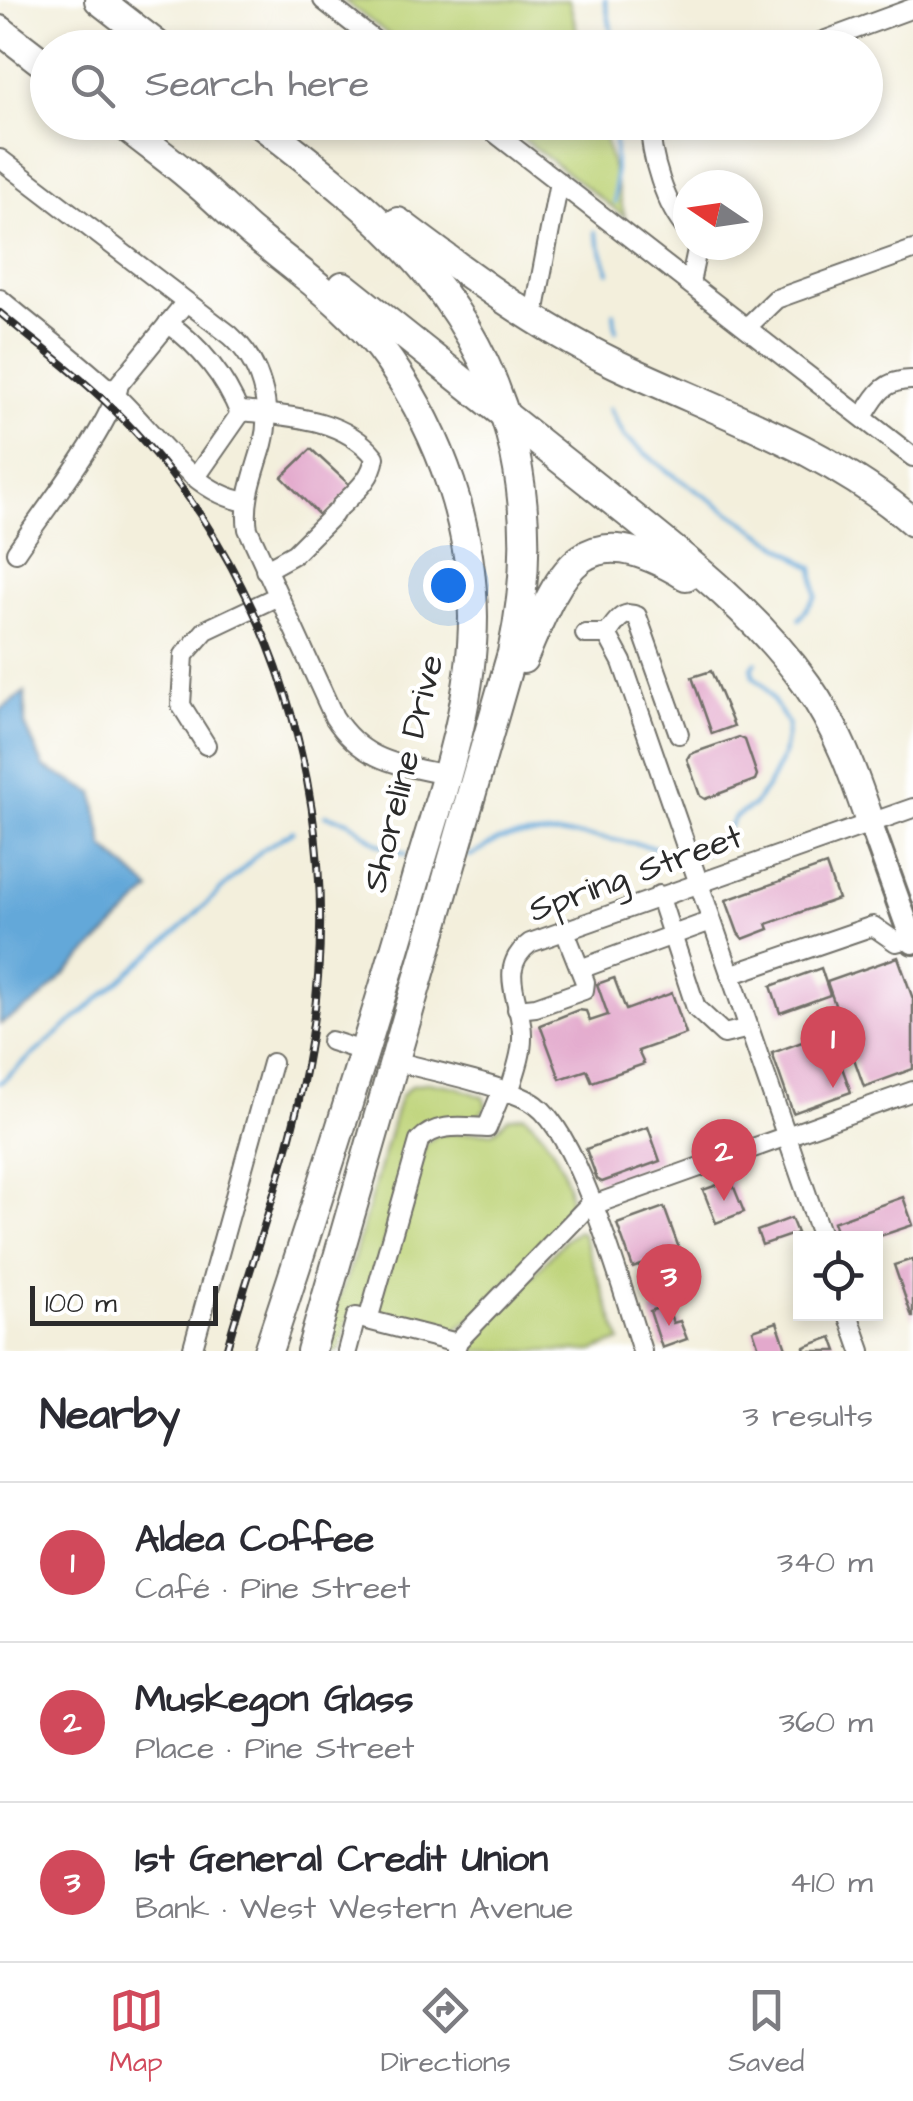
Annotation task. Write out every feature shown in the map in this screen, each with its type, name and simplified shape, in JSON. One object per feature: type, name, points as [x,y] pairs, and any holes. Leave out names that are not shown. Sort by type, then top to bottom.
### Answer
[{"type":"highway","points":[[99,0],[138,30]]},
{"type":"highway","points":[[0,30],[30,53]]},
{"type":"highway","points":[[143,140],[191,178],[271,230],[678,553],[732,602],[775,644],[818,701],[842,746],[870,822]]},
{"type":"highway","points":[[281,140],[533,320],[613,362],[835,465],[913,522]]},
{"type":"highway","name":"Shoreline Drive","points":[[306,159],[381,224],[428,274],[474,340],[505,415],[520,480],[526,556],[519,620],[490,734],[311,1351]]},
{"type":"highway","name":"Shoreline Drive","points":[[191,178],[346,309],[405,385],[437,444],[462,520],[472,603],[468,683],[446,775],[366,1052],[268,1351]]},
{"type":"highway","points":[[490,734],[555,589],[572,566],[596,550],[634,550],[732,602]]},
{"type":"highway","points":[[418,983],[422,934],[464,783],[460,773],[446,775]]},
{"type":"highway","points":[[344,1240],[326,1238],[320,1227],[346,1141],[366,1052]]},
{"type":"main road","points":[[870,822],[912,940]]},
{"type":"street","points":[[322,0],[361,30]]},
{"type":"street","points":[[853,30],[913,8]]},
{"type":"street","points":[[504,140],[913,457]]},
{"type":"street","points":[[650,140],[673,207]]},
{"type":"street","points":[[4,170],[230,335],[248,354],[261,384],[265,413],[264,439],[247,502],[248,529],[334,717],[351,740],[373,757],[446,775]]},
{"type":"street","points":[[533,320],[558,182]]},
{"type":"street","points":[[747,327],[776,299],[913,250]]},
{"type":"street","points":[[690,283],[695,260]]},
{"type":"street","points":[[0,299],[117,397],[196,478],[227,498],[247,502]]},
{"type":"street","points":[[16,552],[117,397],[119,384],[185,303]]},
{"type":"street","points":[[168,323],[208,359],[231,392],[240,414]]},
{"type":"street","points":[[863,417],[880,388],[898,380],[913,380]]},
{"type":"street","points":[[196,478],[242,411],[324,423],[346,432],[370,450],[376,458],[374,470],[294,554],[265,570]]},
{"type":"street","points":[[206,745],[181,705],[184,655],[206,630],[278,596]]},
{"type":"street","points":[[607,634],[620,617],[637,616],[678,734]]},
{"type":"street","points":[[585,634],[607,634]]},
{"type":"street","points":[[607,634],[622,662],[820,1231]]},
{"type":"street","name":"Spring Street","points":[[368,1320],[419,1141],[428,1131],[440,1128],[487,1128],[506,1092],[522,1044],[511,979],[514,959],[530,943],[913,808]]},
{"type":"street","points":[[658,895],[696,1008],[724,1034],[749,1028]]},
{"type":"street","points":[[580,969],[711,921]]},
{"type":"street","points":[[730,975],[873,926],[896,942],[912,940]]},
{"type":"street","points":[[517,1008],[536,1007],[584,990],[585,982],[564,929]]},
{"type":"street","points":[[331,1041],[366,1052]]},
{"type":"street","points":[[396,1062],[506,1092],[535,1104],[556,1127],[592,1204],[642,1351]]},
{"type":"street","points":[[192,1351],[272,1063]]},
{"type":"street","points":[[346,1351],[356,1316],[456,1347],[592,1204],[913,1092]]},
{"type":"street","points":[[850,1321],[861,1351]]},
{"type":"green space","points":[[343,0],[569,0],[577,30],[383,30]]},
{"type":"green space","points":[[524,140],[605,140],[625,217]]},
{"type":"green space","points":[[429,1082],[483,1097],[487,1106],[470,1119],[434,1122],[414,1138],[365,1312],[352,1309],[339,1351],[319,1351],[353,1260],[400,1097],[411,1086]]},
{"type":"green space","points":[[524,1115],[543,1134],[558,1158],[567,1184],[570,1211],[484,1307],[449,1336],[375,1315],[426,1143],[439,1134],[494,1132],[508,1118]]},
{"type":"green space","points":[[578,1231],[621,1341],[592,1351],[470,1351],[472,1343],[565,1240]]},
{"type":"water","points":[[25,692],[25,725],[44,767],[94,793],[104,847],[151,890],[37,1002],[0,1024],[0,710]]},
{"type":"building","points":[[311,449],[353,488],[322,518],[282,477]]},
{"type":"building","points":[[711,671],[734,726],[712,734],[692,677]]},
{"type":"building","points":[[739,737],[745,740],[757,775],[755,780],[705,799],[700,796],[687,759],[690,754]]},
{"type":"building","points":[[826,865],[838,899],[767,924],[769,929],[743,939],[738,933],[726,900]]},
{"type":"building","points":[[898,957],[913,999],[913,1069],[864,1087],[827,982]]},
{"type":"building","points":[[821,968],[830,995],[780,1013],[771,986]]},
{"type":"building","points":[[614,978],[626,1010],[672,993],[686,1034],[638,1051],[644,1064],[592,1082],[587,1070],[560,1079],[540,1025],[578,1010],[586,1011],[590,1021],[608,1015],[597,984]]},
{"type":"building","points":[[829,1032],[851,1092],[793,1113],[772,1053]]},
{"type":"building","points":[[648,1127],[660,1161],[602,1182],[597,1179],[586,1149]]},
{"type":"building","points":[[731,1180],[744,1212],[716,1223],[703,1190]]},
{"type":"building","points":[[903,1197],[913,1225],[883,1235],[883,1231],[836,1231],[833,1222]]},
{"type":"building","points":[[664,1207],[680,1251],[633,1268],[617,1224]]},
{"type":"building","points":[[791,1218],[796,1231],[762,1245],[757,1231]]},
{"type":"building","points":[[913,1259],[913,1317],[912,1317],[894,1265]]},
{"type":"building","points":[[667,1305],[673,1323],[680,1321],[687,1339],[662,1348],[650,1311]]},
{"type":"building","points":[[777,1322],[787,1351],[760,1351],[753,1330]]},
{"type":"building","points":[[832,1337],[837,1351],[805,1351],[804,1347]]},
{"type":"waterway","points":[[605,0],[611,30]]},
{"type":"waterway","points":[[615,140],[615,203]]},
{"type":"waterway","points":[[595,232],[609,272]]},
{"type":"waterway","points":[[614,313],[616,331]]},
{"type":"waterway","points":[[609,408],[625,437],[666,470],[813,568],[816,596],[799,619]]},
{"type":"waterway","points":[[703,853],[721,840],[735,817],[753,806],[783,756],[788,724],[753,676],[756,662]]},
{"type":"waterway","points":[[325,815],[348,821],[378,844],[406,854]]},
{"type":"waterway","points":[[0,1083],[178,931],[262,850],[293,831]]},
{"type":"waterway","points":[[468,856],[502,839],[540,835],[599,838],[657,848]]},
{"type":"railway","points":[[0,313],[110,406],[168,470],[216,541],[256,617],[286,697],[307,780],[318,866],[320,952],[311,1037],[285,1156],[226,1351]]},
{"type":"place","name":"Aldea Coffee","points":[[833,1088]]},
{"type":"place","name":"Muskegon Glass","points":[[724,1201]]},
{"type":"place","name":"1st General Credit Union","points":[[669,1326]]}]
